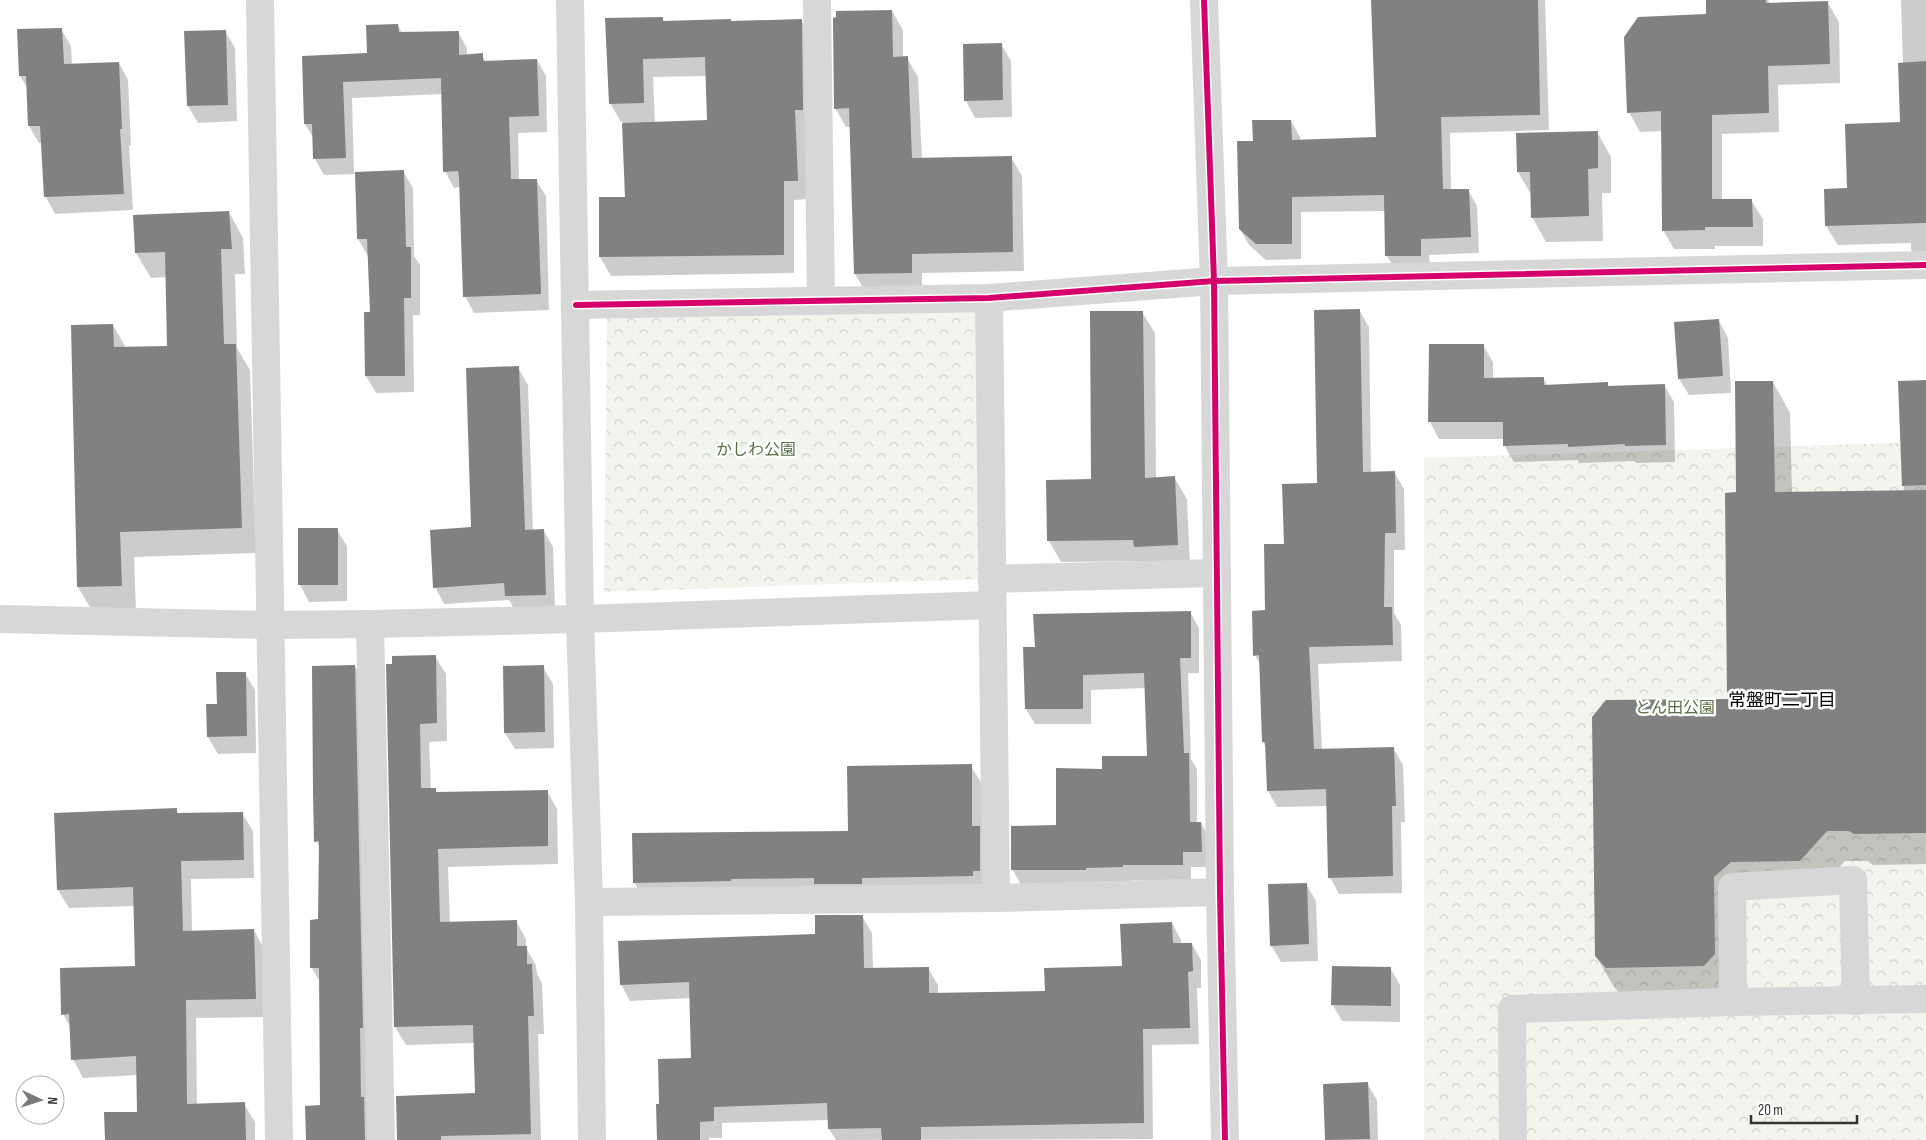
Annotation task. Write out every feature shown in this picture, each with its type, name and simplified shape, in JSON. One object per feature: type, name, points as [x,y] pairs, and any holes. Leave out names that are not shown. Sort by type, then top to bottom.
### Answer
[{"type":"street","points":[[260,0],[279,1140]]},
{"type":"street","points":[[570,0],[580,619],[592,1140]]},
{"type":"street","points":[[817,0],[821,301]]},
{"type":"street","points":[[1204,0],[1214,281],[1220,892],[1225,1140]]},
{"type":"street","points":[[576,305],[989,298],[1214,281],[1926,265]]},
{"type":"street","points":[[989,298],[996,898]]},
{"type":"street","points":[[0,619],[270,625],[580,619],[992,592],[1217,573]]},
{"type":"street","points":[[370,624],[382,1140]]},
{"type":"street","points":[[1734,1002],[1732,887],[1853,880],[1856,1000]]},
{"type":"street","points":[[588,902],[996,898],[1220,892]]},
{"type":"street","points":[[1513,1140],[1512,1009],[1734,1002],[1926,999]]},
{"type":"green space","name":"かしわ公園","points":[[977,311],[983,579],[604,592],[607,317]]},
{"type":"green space","name":"とん田公園","points":[[1926,442],[1926,1140],[1424,1140],[1424,458]]},
{"type":"building","points":[[1371,0],[1538,0],[1540,115],[1441,117],[1443,189],[1469,189],[1471,237],[1421,239],[1421,256],[1385,256],[1384,195],[1292,197],[1292,244],[1256,244],[1239,229],[1237,141],[1253,141],[1252,120],[1291,120],[1292,140],[1376,137]]},
{"type":"building","points":[[1706,0],[1766,0],[1766,3],[1828,1],[1830,64],[1768,66],[1769,113],[1712,115],[1712,199],[1752,199],[1753,227],[1705,227],[1705,230],[1662,231],[1661,111],[1627,113],[1624,37],[1638,17],[1706,14]]},
{"type":"building","points":[[892,10],[893,57],[908,56],[912,158],[1012,156],[1013,252],[912,254],[912,273],[854,274],[849,108],[834,109],[833,18],[836,17],[836,11]]},
{"type":"building","points":[[663,17],[663,21],[802,19],[803,110],[795,110],[798,181],[784,181],[784,255],[599,257],[599,197],[625,197],[622,123],[707,120],[705,57],[643,59],[644,103],[609,104],[605,18]]},
{"type":"building","points":[[398,24],[399,32],[459,31],[459,55],[483,53],[483,61],[537,59],[539,116],[509,117],[511,179],[537,179],[541,294],[463,297],[459,177],[458,171],[443,172],[441,78],[343,82],[346,158],[313,159],[312,124],[304,124],[302,56],[367,53],[366,25]]},
{"type":"building","points":[[62,28],[64,64],[119,62],[122,129],[120,129],[124,194],[44,197],[40,126],[28,126],[26,76],[19,76],[17,29]]},
{"type":"building","points":[[226,30],[228,105],[187,106],[184,31]]},
{"type":"building","points":[[1002,43],[1003,100],[964,101],[963,44]]},
{"type":"building","points":[[1926,61],[1926,223],[1825,226],[1824,189],[1847,188],[1845,124],[1900,122],[1898,63]]},
{"type":"building","points":[[1598,131],[1598,168],[1588,169],[1589,216],[1531,218],[1530,172],[1517,172],[1516,133]]},
{"type":"building","points":[[404,170],[406,247],[411,247],[411,298],[404,298],[405,376],[365,376],[364,312],[370,312],[367,239],[357,239],[355,172]]},
{"type":"building","points":[[229,211],[232,249],[221,249],[224,344],[236,344],[242,528],[120,532],[122,586],[77,587],[71,325],[113,324],[114,347],[167,346],[165,252],[135,253],[133,215]]},
{"type":"building","points":[[1360,309],[1363,472],[1395,471],[1396,533],[1385,533],[1384,607],[1392,607],[1393,645],[1309,647],[1314,749],[1394,747],[1396,806],[1392,806],[1393,876],[1328,878],[1326,789],[1267,791],[1265,742],[1262,742],[1259,655],[1253,656],[1252,611],[1265,610],[1264,544],[1284,544],[1282,484],[1317,483],[1314,310]]},
{"type":"building","points":[[1090,311],[1143,311],[1145,478],[1175,476],[1178,545],[1134,547],[1133,540],[1047,541],[1046,480],[1091,479]]},
{"type":"building","points":[[1719,319],[1723,376],[1678,379],[1674,322]]},
{"type":"building","points":[[1429,344],[1484,344],[1484,378],[1544,377],[1544,385],[1608,382],[1608,386],[1665,384],[1666,445],[1625,446],[1625,444],[1568,447],[1568,444],[1503,446],[1503,422],[1428,422]]},
{"type":"building","points":[[519,366],[525,530],[544,529],[546,595],[505,596],[504,583],[433,588],[430,530],[471,527],[466,368]]},
{"type":"building","points":[[1926,380],[1926,485],[1902,486],[1898,381]]},
{"type":"building","points":[[1735,381],[1773,381],[1775,492],[1926,490],[1926,833],[1854,834],[1849,831],[1827,831],[1800,861],[1731,862],[1714,877],[1715,954],[1704,966],[1606,968],[1595,956],[1592,717],[1606,700],[1727,699],[1725,493],[1736,492]]},
{"type":"building","points":[[298,528],[338,528],[338,585],[298,585]]},
{"type":"building","points":[[1191,611],[1191,658],[1180,658],[1184,753],[1189,753],[1190,822],[1201,822],[1202,852],[1183,852],[1183,865],[1123,865],[1123,867],[1086,868],[1086,870],[1011,870],[1011,826],[1056,825],[1056,768],[1102,769],[1102,756],[1147,756],[1144,673],[1083,675],[1083,709],[1025,709],[1023,647],[1035,647],[1033,614]]},
{"type":"building","points":[[436,655],[437,723],[420,724],[421,788],[436,788],[436,792],[548,790],[548,846],[438,849],[440,922],[517,920],[517,946],[527,946],[527,964],[532,964],[534,1016],[528,1016],[531,1134],[441,1136],[441,1140],[397,1140],[396,1096],[475,1093],[473,1025],[394,1027],[386,664],[392,664],[392,656]]},
{"type":"building","points":[[355,665],[363,1028],[360,1028],[361,1097],[364,1097],[365,1140],[306,1140],[305,1106],[320,1105],[319,968],[310,968],[310,920],[318,919],[319,841],[314,842],[312,666]]},
{"type":"building","points":[[544,665],[545,732],[504,733],[503,666]]},
{"type":"building","points":[[216,672],[246,672],[247,736],[207,737],[206,704],[217,704]]},
{"type":"building","points":[[972,764],[972,826],[980,826],[980,871],[973,871],[973,876],[862,878],[862,884],[814,884],[814,878],[633,883],[632,833],[848,831],[847,766]]},
{"type":"building","points":[[177,808],[177,813],[243,812],[244,860],[181,861],[183,931],[254,929],[256,999],[186,1000],[187,1104],[245,1102],[246,1140],[105,1140],[104,1112],[137,1112],[136,1056],[71,1060],[69,1014],[61,1015],[60,968],[135,966],[133,887],[57,890],[54,813]]},
{"type":"building","points":[[1307,883],[1309,944],[1270,946],[1268,884]]},
{"type":"building","points":[[815,915],[863,915],[864,968],[929,967],[929,993],[1045,991],[1044,968],[1122,966],[1120,924],[1172,922],[1173,943],[1192,943],[1193,971],[1188,972],[1190,1028],[1143,1029],[1144,1123],[921,1127],[921,1140],[882,1140],[881,1128],[828,1129],[827,1103],[714,1107],[714,1121],[700,1122],[700,1140],[657,1140],[656,1104],[659,1104],[658,1059],[691,1058],[689,982],[620,985],[618,941],[815,934]]},
{"type":"building","points":[[1332,966],[1391,967],[1391,1006],[1331,1005]]},
{"type":"building","points":[[1368,1082],[1370,1139],[1325,1140],[1323,1084]]},
{"type":"cycle path","points":[[1204,0],[1214,281],[1220,892],[1225,1140]]},
{"type":"cycle path","points":[[576,305],[989,298],[1214,281],[1926,265]]},
{"type":"district","name":"常盤町二丁目","points":[[1782,700]]}]
